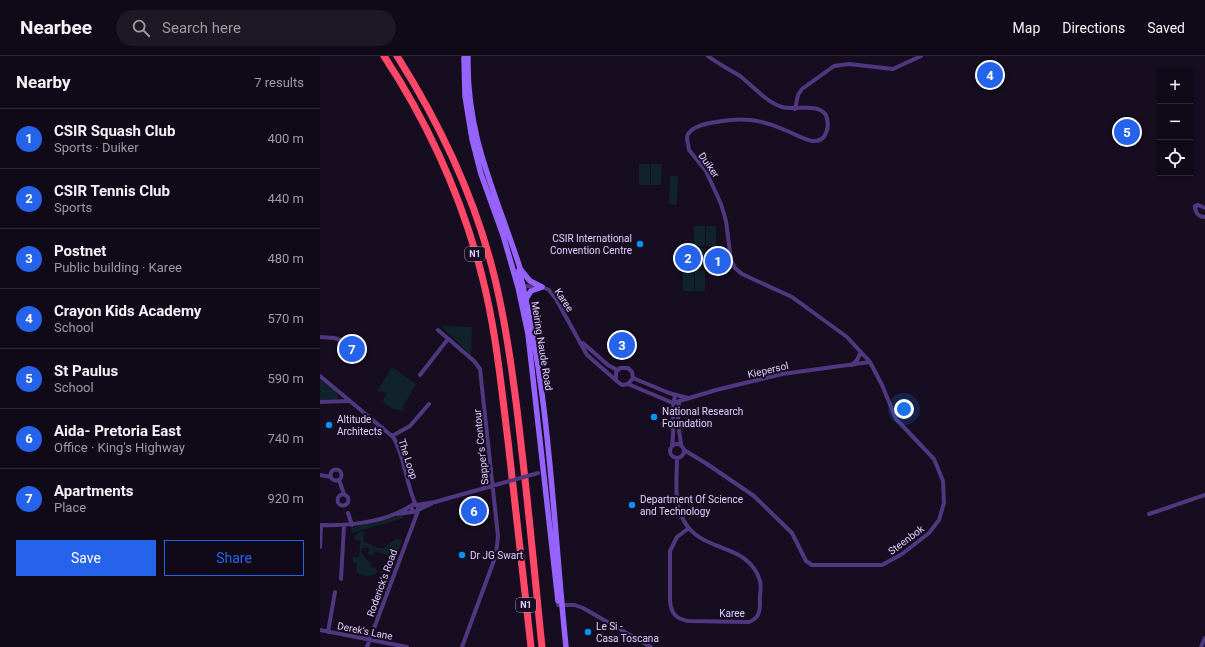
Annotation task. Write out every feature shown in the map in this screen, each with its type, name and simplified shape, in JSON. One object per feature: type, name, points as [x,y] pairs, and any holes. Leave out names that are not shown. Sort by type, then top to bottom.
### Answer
[{"type":"highway","name":"N1","points":[[384,56],[412,102],[438,154],[464,219],[482,275],[497,349],[531,647]]},
{"type":"highway","name":"N1","points":[[397,56],[427,107],[460,176],[475,214],[495,278],[516,395],[542,647]]},
{"type":"street","name":"Meiring Naude Road","points":[[464,56],[465,96],[472,139],[482,174],[520,287],[526,300],[534,340],[550,471],[563,647]]},
{"type":"street","name":"Meiring Naude Road","points":[[468,56],[469,97],[478,146],[487,176],[520,268],[520,287],[528,334],[541,473],[566,647]]},
{"type":"street","name":"Duiker","points":[[708,56],[739,76],[770,101],[783,107],[795,109],[817,109],[825,113],[828,125],[823,137],[818,140],[811,140],[764,122],[736,119],[698,126],[688,134],[687,145],[693,156],[706,171],[717,194],[726,221],[730,255],[735,268],[742,274],[792,297],[847,337],[870,362]]},
{"type":"street","points":[[795,109],[798,95],[802,89],[834,66],[848,64],[894,69],[921,56]]},
{"type":"street","points":[[1205,208],[1198,205],[1195,206],[1196,213],[1200,216],[1205,216]]},
{"type":"street","points":[[520,268],[530,281],[542,287]]},
{"type":"street","name":"Karee","points":[[520,287],[542,287],[554,295],[587,355],[596,365],[616,380]]},
{"type":"street","points":[[526,300],[531,291],[542,287]]},
{"type":"street","name":"Sapper's Contour","points":[[438,330],[474,361],[480,369],[493,486],[498,548],[462,647]]},
{"type":"street","points":[[320,337],[334,338],[348,342]]},
{"type":"street","points":[[420,375],[448,339]]},
{"type":"street","name":"Karee","points":[[580,341],[600,359],[617,370]]},
{"type":"street","points":[[852,365],[858,360],[861,352]]},
{"type":"street","points":[[596,365],[600,359]]},
{"type":"street","name":"Kiepersol","points":[[688,398],[782,374],[870,362]]},
{"type":"street","name":"Steenbok","points":[[695,456],[746,490],[772,513],[792,533],[809,564],[815,566],[861,566],[887,563],[908,550],[935,527],[942,514],[944,503],[943,481],[934,459],[896,418],[870,362]]},
{"type":"street","points":[[628,384],[633,378],[632,372],[628,368],[624,367],[617,370],[615,375],[616,380],[622,385],[628,384],[673,403],[688,398]]},
{"type":"street","name":"The Loop","points":[[320,376],[392,436],[397,445],[414,505]]},
{"type":"street","points":[[633,378],[677,396],[688,398]]},
{"type":"street","points":[[677,396],[679,402],[678,423],[681,444],[684,450],[695,456]]},
{"type":"street","points":[[677,396],[673,403],[674,424],[670,454],[677,458],[682,455],[695,456]]},
{"type":"street","points":[[320,402],[349,400]]},
{"type":"street","points":[[392,436],[410,426],[429,404]]},
{"type":"street","points":[[672,445],[676,443],[681,444]]},
{"type":"street","points":[[682,455],[684,450]]},
{"type":"street","name":"Karee","points":[[677,458],[678,506],[684,522],[705,542],[744,557],[752,566],[760,583],[759,613],[754,620],[750,622],[688,621],[681,620],[675,616],[670,601],[670,551],[677,538],[689,528]]},
{"type":"street","points":[[331,476],[334,470],[339,471],[341,475],[338,480],[342,495],[349,500],[346,504],[352,525]]},
{"type":"street","points":[[394,514],[414,505],[435,502],[550,471]]},
{"type":"street","points":[[320,473],[338,480]]},
{"type":"street","points":[[342,495],[338,499],[339,502],[342,505],[346,504]]},
{"type":"street","points":[[1149,514],[1205,495]]},
{"type":"street","points":[[320,547],[320,525],[352,525],[394,514],[415,511],[435,502]]},
{"type":"street","points":[[414,505],[415,511]]},
{"type":"street","points":[[414,505],[415,511]]},
{"type":"street","name":"Roderick's Road","points":[[367,647],[413,524],[415,511]]},
{"type":"street","points":[[341,579],[344,526]]},
{"type":"street","points":[[328,632],[336,592]]},
{"type":"street","points":[[560,605],[575,605],[583,608],[651,647]]},
{"type":"street","name":"Derek's Lane","points":[[320,630],[406,647]]},
{"type":"street","points":[[1201,647],[1205,638]]},
{"type":"shaded area","points":[[639,164],[650,164],[650,185],[639,185]]},
{"type":"shaded area","points":[[651,164],[662,164],[661,185],[651,185]]},
{"type":"shaded area","points":[[670,176],[678,176],[677,205],[669,204]]},
{"type":"shaded area","points":[[694,226],[705,226],[705,246],[694,246]]},
{"type":"shaded area","points":[[706,226],[716,226],[716,246],[706,246]]},
{"type":"shaded area","points":[[683,248],[693,248],[694,268],[683,268]]},
{"type":"shaded area","points":[[694,248],[705,248],[705,268],[694,268]]},
{"type":"shaded area","points":[[705,270],[705,291],[695,291],[695,271]]},
{"type":"shaded area","points":[[683,271],[694,271],[694,291],[683,291]]},
{"type":"shaded area","points":[[441,326],[472,327],[471,355]]},
{"type":"shaded area","points":[[392,367],[416,384],[403,407],[403,411],[392,409],[383,402],[386,393],[377,391]]},
{"type":"shaded area","points":[[320,378],[338,393],[338,399],[320,400]]},
{"type":"shaded area","points":[[402,515],[404,518],[352,533],[351,528]]},
{"type":"shaded area","points":[[361,531],[364,532],[363,541],[378,548],[384,548],[397,538],[402,540],[395,564],[382,597],[375,593],[382,570],[392,557],[375,551],[372,556],[368,554],[370,548],[363,548],[361,552],[368,561],[372,563],[370,566],[376,569],[377,573],[367,576],[359,574],[357,572],[357,563],[353,562],[352,557],[359,557],[360,541],[354,539],[354,536]]},
{"type":"place","name":"Crayon Kids Academy","points":[[990,75]]},
{"type":"place","name":"St Paulus","points":[[1127,132]]},
{"type":"place","name":"CSIR International Convention Centre","points":[[640,244]]},
{"type":"place","name":"CSIR Tennis Club","points":[[688,258]]},
{"type":"place","name":"CSIR Squash Club","points":[[718,261]]},
{"type":"place","name":"Postnet","points":[[622,345]]},
{"type":"place","name":"Apartments","points":[[352,349]]},
{"type":"place","name":"National Research Foundation","points":[[654,417]]},
{"type":"place","name":"Altitude Architects","points":[[329,425]]},
{"type":"place","name":"Department Of Science and Technology","points":[[632,505]]},
{"type":"place","name":"Aida- Pretoria East","points":[[474,511]]},
{"type":"place","name":"Dr JG Swart","points":[[462,555]]},
{"type":"place","name":"Le Si - Casa Toscana","points":[[588,632]]}]
